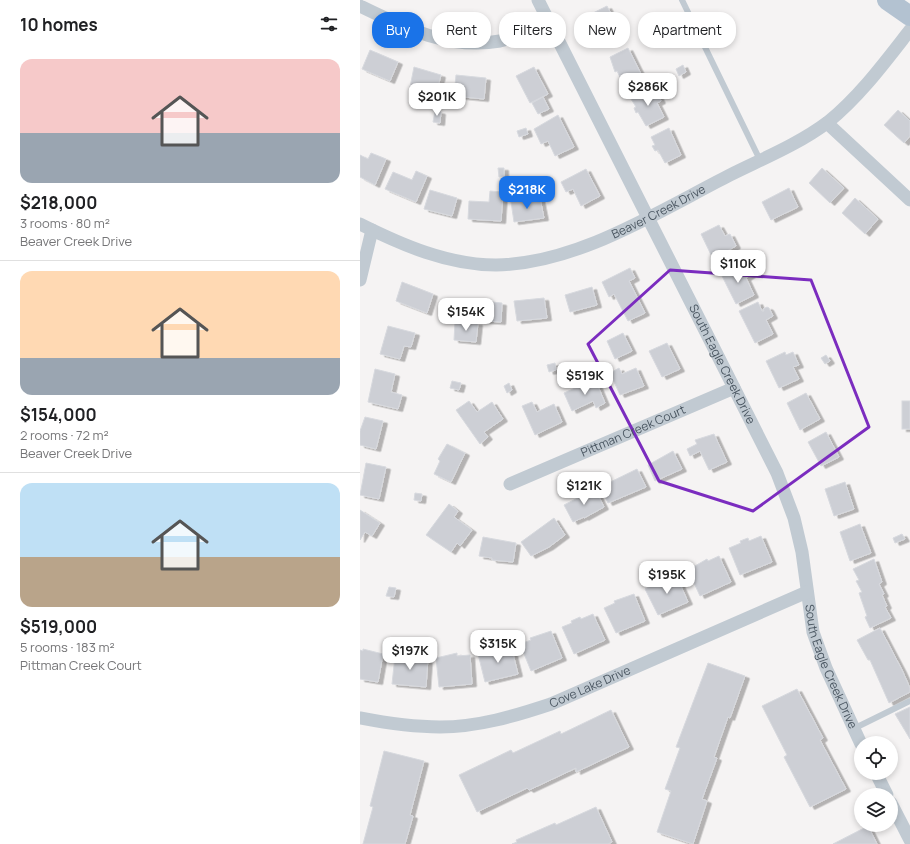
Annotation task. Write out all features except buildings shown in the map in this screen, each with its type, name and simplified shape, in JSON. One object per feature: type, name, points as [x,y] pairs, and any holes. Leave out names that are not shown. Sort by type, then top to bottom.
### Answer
[{"type":"main road","points":[[887,0],[910,16]]},
{"type":"street","name":"South Eagle Creek Drive","points":[[538,0],[544,12]]},
{"type":"street","points":[[360,6],[411,30],[446,41],[499,41]]},
{"type":"street","name":"Beaver Creek Drive","points":[[360,224],[433,255],[477,264],[496,265],[554,257],[592,244],[649,217],[760,160],[827,122],[864,87],[910,30]]},
{"type":"street","name":"South Eagle Creek Drive","points":[[563,48],[777,473],[789,504],[802,552],[813,632],[826,668],[857,736]]},
{"type":"street","points":[[827,122],[910,200]]},
{"type":"street","points":[[360,280],[372,230]]},
{"type":"street","name":"Pittman Creek Court","points":[[510,484],[734,388]]},
{"type":"street","name":"Cove Lake Drive","points":[[360,718],[394,724],[440,727],[473,724],[516,715],[551,704],[807,592]]},
{"type":"street","points":[[898,817],[910,840]]},
{"type":"lane","points":[[682,0],[760,160]]},
{"type":"lane","points":[[853,729],[910,701]]},
{"type":"highlighted area","points":[[670,270],[811,280],[869,427],[753,511],[659,481],[588,344]]}]
